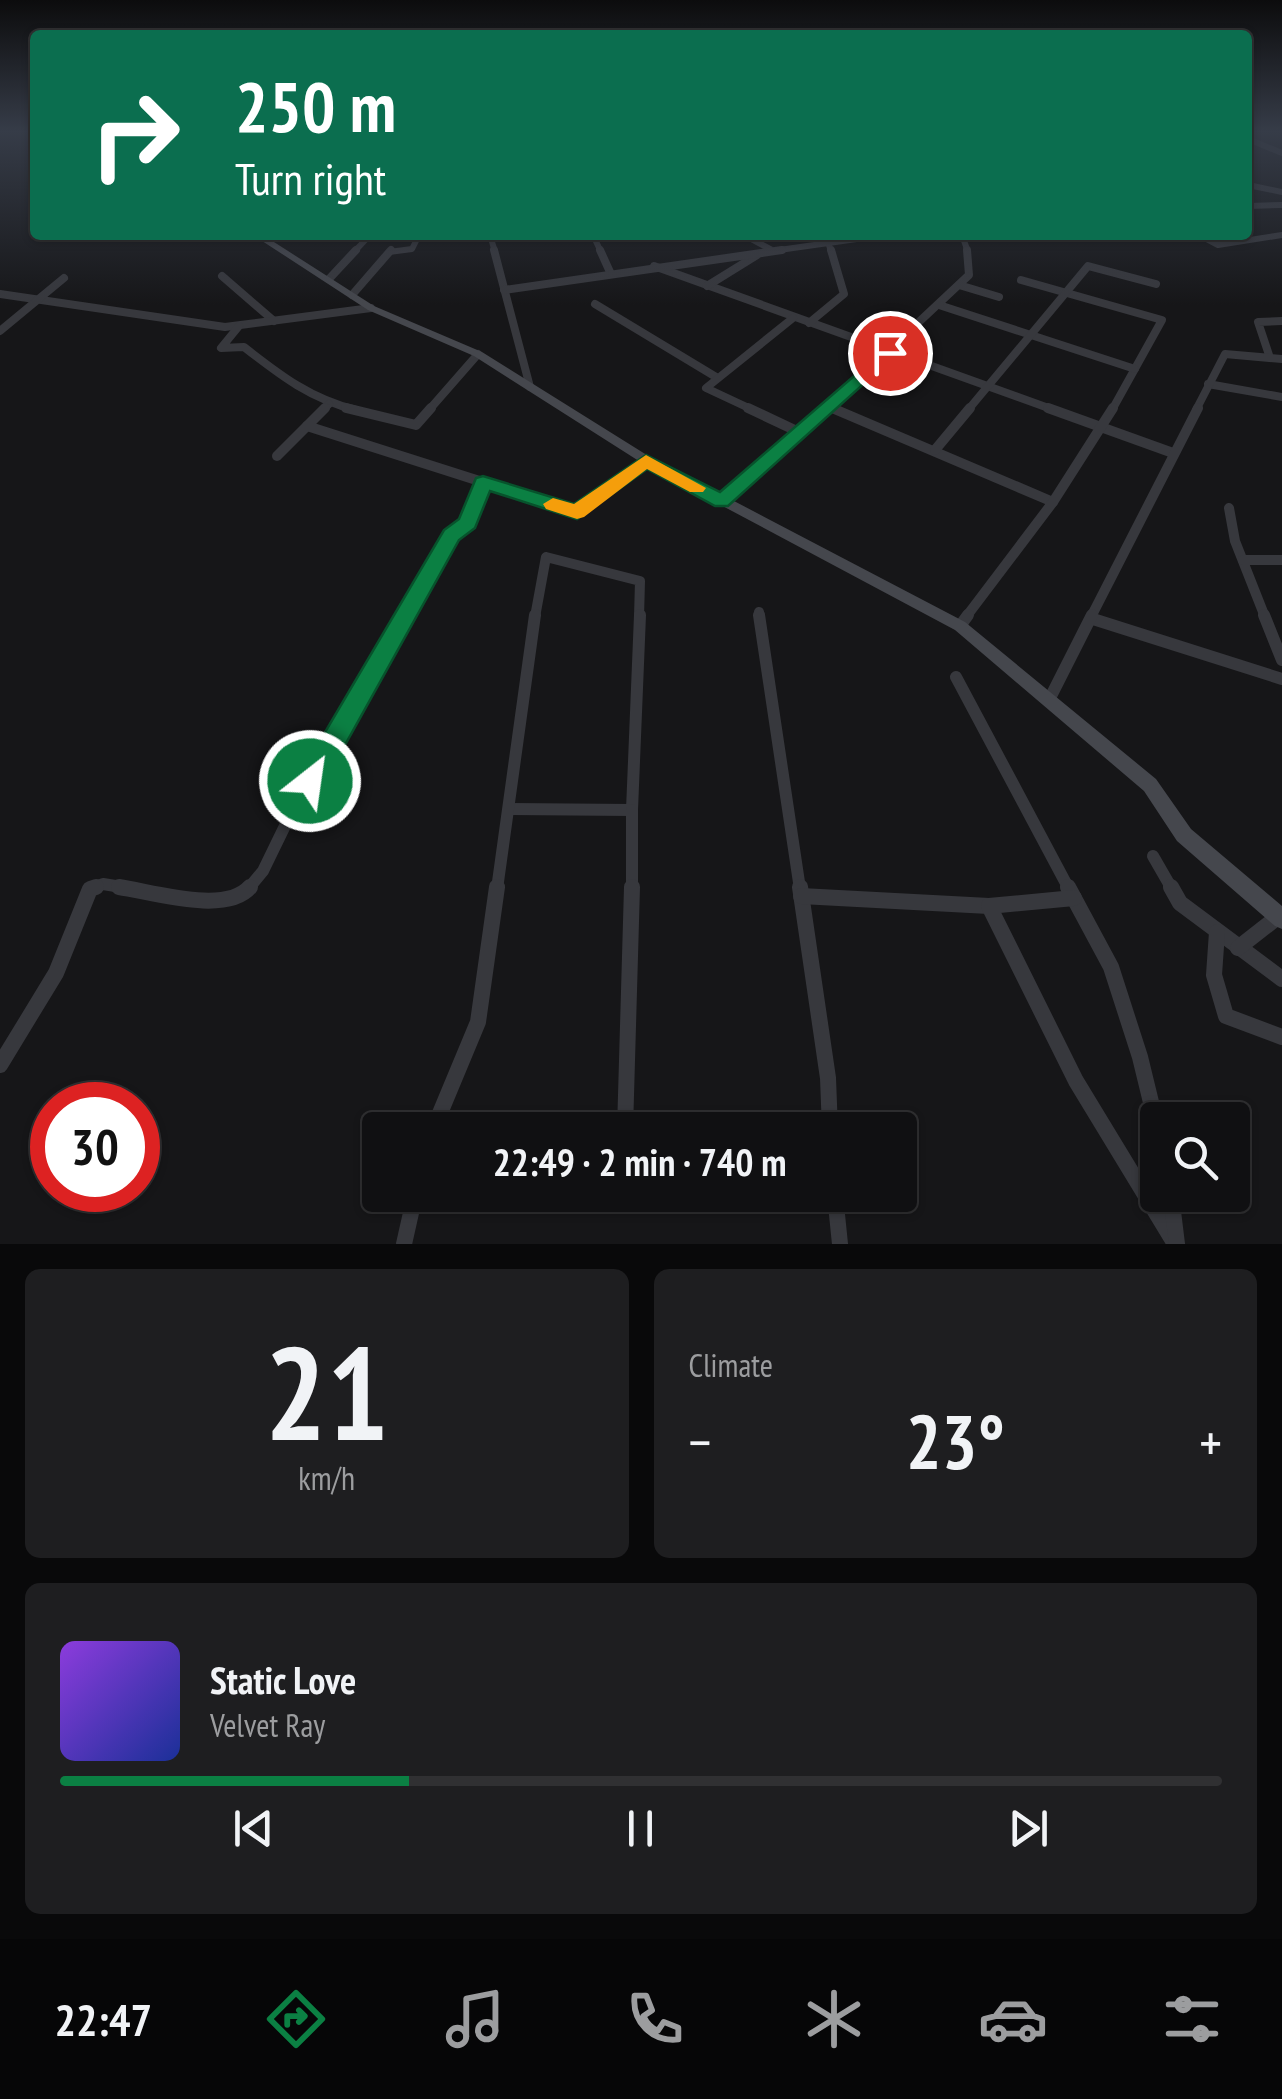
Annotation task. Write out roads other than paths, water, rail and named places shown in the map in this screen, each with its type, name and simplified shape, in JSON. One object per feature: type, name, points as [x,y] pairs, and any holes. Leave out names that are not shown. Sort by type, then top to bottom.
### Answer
[{"type":"street","points":[[1252,206],[1282,205]]},
{"type":"street","points":[[1252,239],[1282,234]]},
{"type":"street","points":[[267,240],[371,308],[478,354],[646,460],[960,626],[1150,786],[1184,835],[1280,918],[1238,948]]},
{"type":"street","points":[[330,279],[365,240]]},
{"type":"street","points":[[352,295],[392,249],[412,248],[416,240]]},
{"type":"street","points":[[491,240],[530,387]]},
{"type":"street","points":[[595,240],[610,272]]},
{"type":"street","points":[[753,240],[773,251]]},
{"type":"street","points":[[504,290],[773,251],[822,240]]},
{"type":"street","points":[[808,323],[844,294],[827,240]]},
{"type":"street","points":[[722,502],[890,353],[960,285],[969,275],[963,240]]},
{"type":"street","points":[[1209,240],[1218,245],[1247,240]]},
{"type":"street","points":[[708,286],[760,252]]},
{"type":"street","points":[[654,266],[1173,454]]},
{"type":"street","points":[[935,450],[1088,266],[1156,284]]},
{"type":"street","points":[[222,276],[274,321]]},
{"type":"street","points":[[0,331],[64,278]]},
{"type":"street","points":[[960,626],[1053,502],[1102,428],[1162,320],[1021,280]]},
{"type":"street","points":[[960,285],[999,297]]},
{"type":"street","points":[[0,294],[224,328],[371,308]]},
{"type":"street","points":[[595,304],[716,377]]},
{"type":"street","points":[[939,305],[1135,369]]},
{"type":"street","points":[[794,318],[706,388],[801,433]]},
{"type":"street","points":[[1276,358],[1258,322],[1282,321]]},
{"type":"street","points":[[239,326],[221,348],[244,347],[292,386],[329,404],[416,426],[478,354]]},
{"type":"street","points":[[1049,700],[1225,354],[1276,358]]},
{"type":"street","points":[[1208,384],[1282,398]]},
{"type":"street","points":[[277,456],[329,404]]},
{"type":"street","points":[[830,407],[1053,502]]},
{"type":"street","points":[[306,426],[577,512],[646,460]]},
{"type":"street","points":[[0,1065],[56,972],[90,889],[103,884],[228,902],[250,888],[452,535],[468,523],[483,482]]},
{"type":"street","points":[[1229,508],[1243,560],[1282,660]]},
{"type":"street","points":[[440,1112],[478,1022],[546,557],[640,581],[626,1112]]},
{"type":"street","points":[[1243,560],[1282,560]]},
{"type":"street","points":[[759,612],[828,1078],[829,1112]]},
{"type":"street","points":[[1093,619],[1282,680]]},
{"type":"street","points":[[956,677],[1111,967],[1151,1102]]},
{"type":"street","points":[[510,810],[632,810]]},
{"type":"street","points":[[1153,856],[1180,904],[1282,979]]},
{"type":"street","points":[[801,896],[989,906],[1074,898]]},
{"type":"street","points":[[989,906],[1076,1080],[1176,1244]]},
{"type":"street","points":[[1216,932],[1214,994],[1226,1016],[1282,1037]]},
{"type":"street","points":[[404,1244],[412,1212]]},
{"type":"street","points":[[837,1212],[840,1244]]},
{"type":"street","points":[[1173,1212],[1176,1244]]}]
